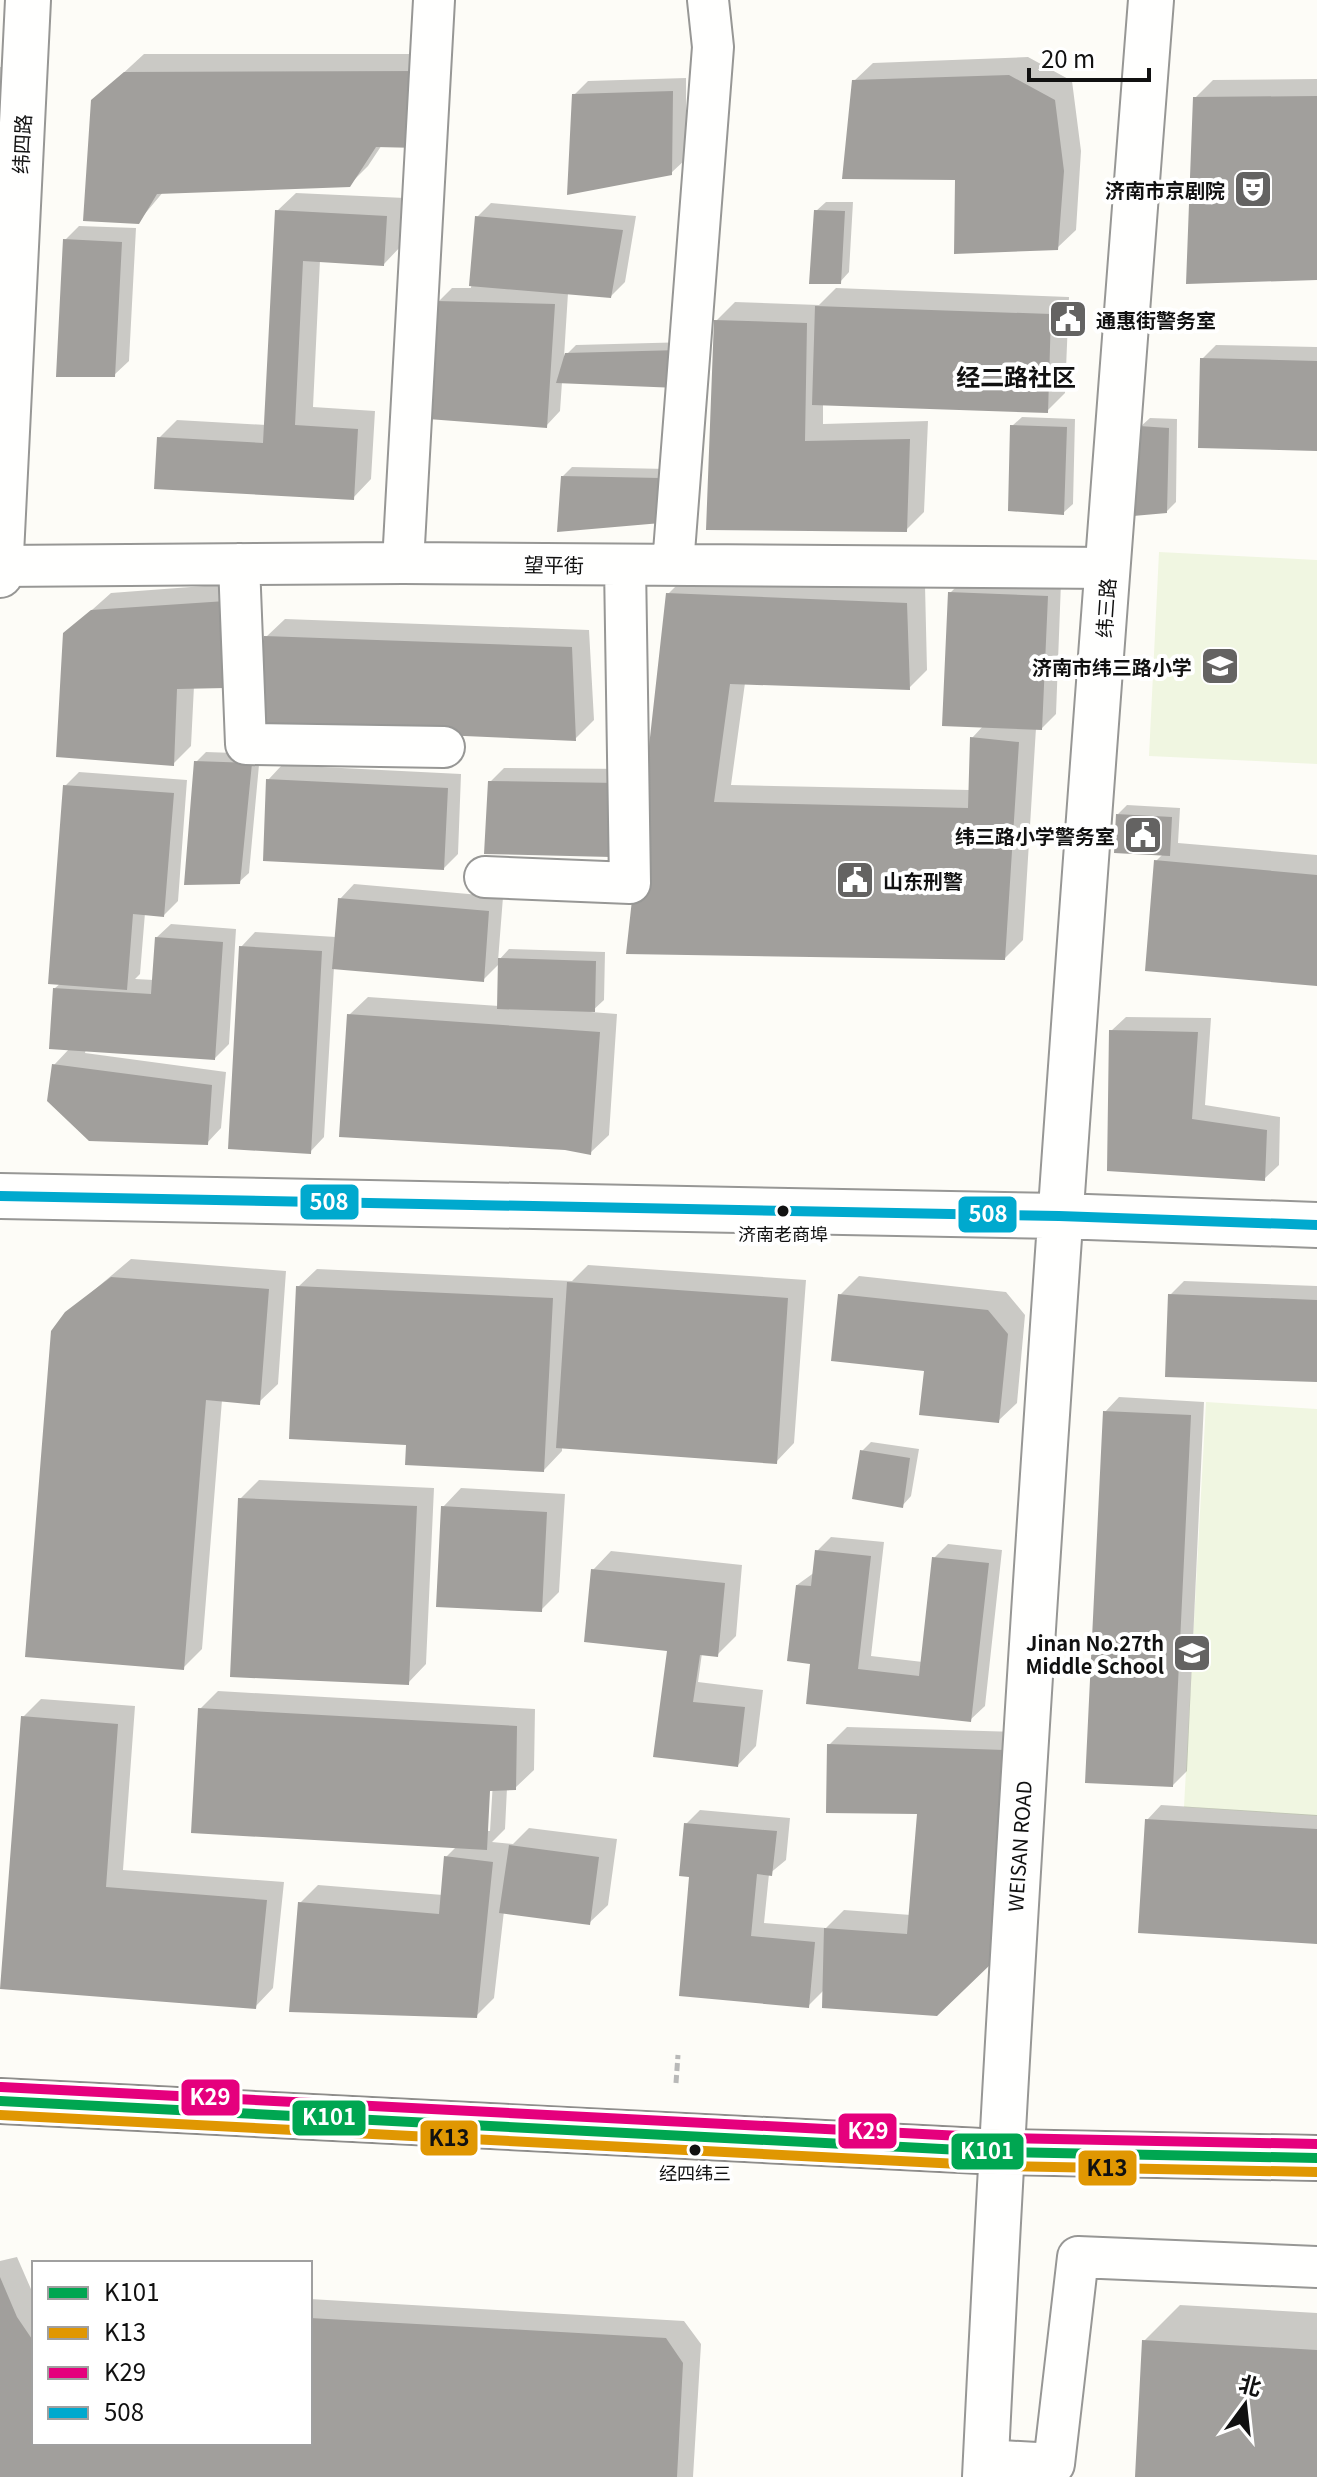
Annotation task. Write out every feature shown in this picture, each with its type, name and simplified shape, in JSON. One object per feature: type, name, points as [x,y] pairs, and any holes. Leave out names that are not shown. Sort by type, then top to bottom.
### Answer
[{"type":"main road","points":[[0,2101],[1000,2152],[1317,2158]]},
{"type":"street","name":"纬四路","points":[[0,575],[28,0]]},
{"type":"street","points":[[403,563],[434,0]]},
{"type":"street","points":[[673,565],[713,47],[708,0]]},
{"type":"street","name":"纬三路","points":[[1059,1216],[1151,0]]},
{"type":"street","name":"望平街","points":[[0,566],[403,563],[1108,568]]},
{"type":"street","points":[[239,564],[246,744],[444,747]]},
{"type":"street","points":[[485,877],[630,883],[625,565]]},
{"type":"street","points":[[0,1196],[1059,1216],[1317,1225]]},
{"type":"street","name":"WEISAN ROAD","points":[[985,2468],[1000,2152],[1059,1216]]},
{"type":"street","points":[[985,2468],[1054,2464],[1078,2257],[1317,2267]]},
{"type":"path","points":[[676,2083],[678,2055]]},
{"type":"green space","points":[[1159,552],[1317,560],[1317,764],[1149,756]]},
{"type":"green space","points":[[1206,1402],[1317,1409],[1317,1816],[1184,1807]]},
{"type":"building","points":[[425,71],[419,148],[376,147],[350,187],[157,194],[139,224],[83,221],[91,100],[124,72]]},
{"type":"building","points":[[1009,75],[1055,100],[1064,171],[1058,250],[954,254],[955,180],[842,179],[852,80]]},
{"type":"building","points":[[673,91],[672,175],[567,195],[572,94]]},
{"type":"building","name":"济南市京剧院","points":[[1317,96],[1317,280],[1186,284],[1193,97]]},
{"type":"building","points":[[275,210],[387,216],[384,266],[303,261],[295,425],[358,429],[354,500],[154,489],[157,437],[263,443]]},
{"type":"building","points":[[814,210],[845,211],[841,284],[809,284]]},
{"type":"building","points":[[475,216],[623,230],[611,298],[469,286]]},
{"type":"building","points":[[63,239],[122,242],[115,377],[56,377]]},
{"type":"building","points":[[436,301],[555,304],[547,428],[428,419]]},
{"type":"building","points":[[815,306],[1051,314],[1048,413],[812,405]]},
{"type":"building","points":[[714,320],[807,323],[805,441],[910,439],[907,532],[706,530]]},
{"type":"building","points":[[681,350],[678,388],[556,383],[565,353]]},
{"type":"building","points":[[1200,358],[1317,361],[1317,451],[1198,448]]},
{"type":"building","points":[[1010,425],[1067,427],[1064,515],[1008,511]]},
{"type":"building","points":[[1139,426],[1169,428],[1167,513],[1133,516]]},
{"type":"building","points":[[561,476],[660,478],[661,523],[557,532]]},
{"type":"building","points":[[948,592],[1048,596],[1042,730],[942,726]]},
{"type":"building","points":[[666,593],[907,603],[910,690],[730,684],[714,802],[968,808],[970,737],[1019,742],[1005,960],[626,954]]},
{"type":"building","points":[[226,601],[226,688],[177,689],[174,766],[56,757],[63,633],[91,610]]},
{"type":"building","points":[[264,636],[572,647],[576,741],[260,727]]},
{"type":"building","points":[[194,761],[252,763],[240,884],[184,885]]},
{"type":"building","points":[[266,779],[448,788],[444,870],[263,861]]},
{"type":"building","points":[[488,781],[618,783],[611,857],[484,854]]},
{"type":"building","points":[[63,785],[174,793],[164,917],[133,914],[127,990],[48,984]]},
{"type":"building","name":"纬三路小学警务室","points":[[1116,814],[1172,817],[1170,856],[1114,853]]},
{"type":"building","points":[[1154,860],[1317,875],[1317,986],[1145,971]]},
{"type":"building","points":[[338,898],[489,911],[484,982],[332,969]]},
{"type":"building","points":[[155,937],[223,942],[215,1060],[49,1049],[53,988],[151,994]]},
{"type":"building","points":[[239,946],[322,951],[311,1154],[228,1149]]},
{"type":"building","points":[[498,958],[596,961],[595,1012],[497,1009]]},
{"type":"building","points":[[347,1014],[600,1032],[591,1155],[565,1150],[339,1137]]},
{"type":"building","points":[[1109,1030],[1198,1032],[1192,1119],[1267,1130],[1265,1181],[1107,1171]]},
{"type":"building","points":[[52,1064],[212,1085],[208,1145],[89,1141],[47,1101]]},
{"type":"building","points":[[111,1277],[269,1289],[260,1405],[206,1400],[184,1670],[25,1657],[51,1331],[65,1312]]},
{"type":"building","points":[[567,1282],[788,1298],[777,1464],[556,1448]]},
{"type":"building","points":[[296,1286],[553,1298],[544,1472],[405,1465],[406,1445],[289,1439]]},
{"type":"building","points":[[838,1294],[988,1310],[1008,1334],[999,1423],[919,1415],[924,1371],[831,1361]]},
{"type":"building","points":[[1168,1294],[1317,1300],[1317,1382],[1165,1377]]},
{"type":"building","points":[[1103,1411],[1191,1415],[1173,1787],[1085,1783]]},
{"type":"building","points":[[860,1450],[910,1458],[903,1508],[852,1499]]},
{"type":"building","points":[[238,1498],[417,1506],[409,1685],[230,1677]]},
{"type":"building","points":[[441,1506],[547,1512],[542,1612],[436,1607]]},
{"type":"building","points":[[815,1550],[871,1556],[858,1669],[919,1676],[932,1557],[989,1563],[971,1722],[806,1704],[810,1664],[787,1661],[796,1585],[811,1586]]},
{"type":"building","points":[[591,1569],[725,1583],[718,1657],[700,1655],[693,1702],[745,1707],[738,1767],[653,1757],[667,1651],[584,1642]]},
{"type":"building","points":[[198,1708],[517,1726],[516,1790],[490,1791],[487,1850],[191,1833]]},
{"type":"building","points":[[21,1716],[118,1724],[106,1887],[267,1900],[256,2009],[0,1989]]},
{"type":"building","points":[[827,1744],[1004,1750],[992,1963],[937,2016],[822,2008],[824,1928],[907,1934],[917,1814],[826,1813]]},
{"type":"building","points":[[1145,1819],[1317,1829],[1317,1944],[1138,1933]]},
{"type":"building","points":[[684,1823],[777,1831],[772,1876],[757,1874],[751,1936],[815,1942],[809,2008],[679,1996],[689,1877],[679,1876]]},
{"type":"building","points":[[509,1845],[599,1857],[590,1925],[499,1913]]},
{"type":"building","points":[[444,1856],[493,1862],[477,2018],[289,2012],[298,1902],[439,1914]]},
{"type":"building","points":[[0,2277],[17,2317],[32,2339],[32,2445],[312,2445],[312,2318],[666,2338],[683,2363],[677,2477],[0,2477]]},
{"type":"building","points":[[1142,2340],[1317,2350],[1317,2477],[1135,2477]]},
{"type":"transit line","name":"508","points":[[0,1196],[1059,1216],[1317,1225]]},
{"type":"transit line","name":"K29","points":[[1,2087],[1000,2138],[1317,2144]]},
{"type":"transit line","name":"K101","points":[[0,2101],[1000,2152],[1317,2158]]},
{"type":"transit line","name":"K13","points":[[0,2115],[999,2166],[1317,2172]]},
{"type":"place","name":"济南市京剧院","points":[[1253,189]]},
{"type":"place","name":"通惠街警务室","points":[[1068,319]]},
{"type":"place","name":"济南市纬三路小学","points":[[1220,666]]},
{"type":"place","name":"纬三路小学警务室","points":[[1143,835]]},
{"type":"place","name":"山东刑警","points":[[855,880]]},
{"type":"place","name":"济南老商埠","points":[[783,1211]]},
{"type":"place","name":"Jinan No.27th Middle School","points":[[1192,1653]]},
{"type":"place","name":"经四纬三","points":[[695,2150]]},
{"type":"district","name":"经二路社区","points":[[1016,375]]}]
